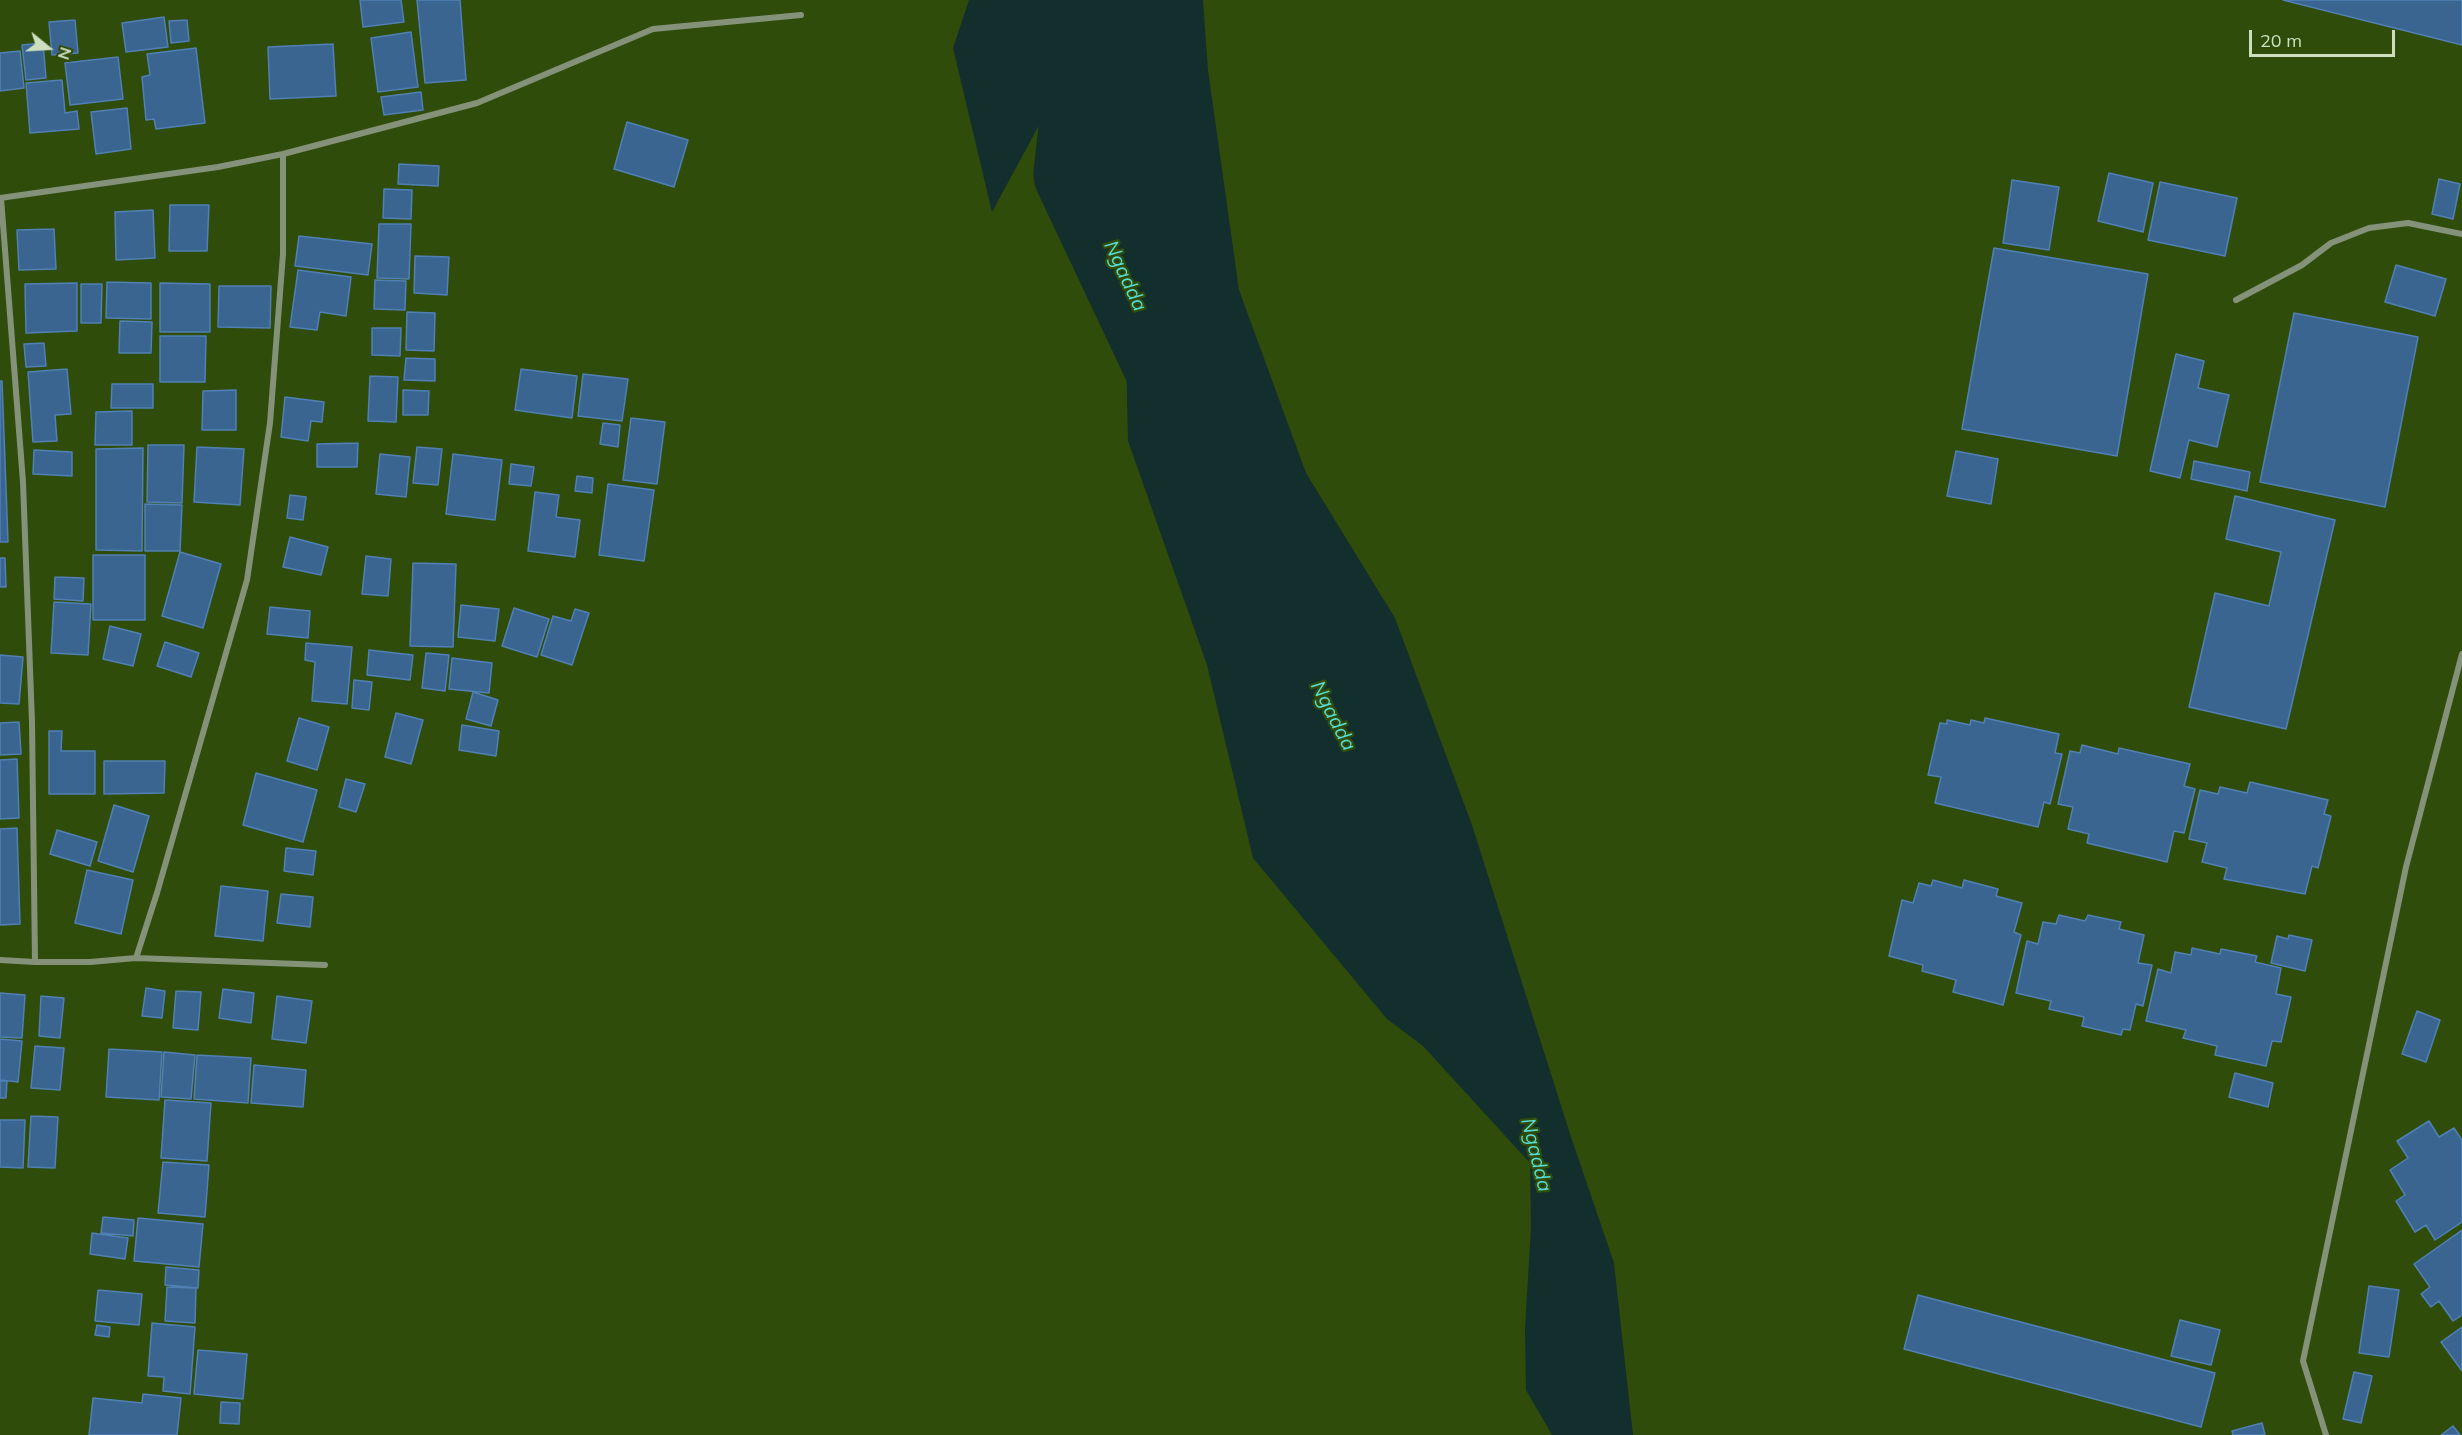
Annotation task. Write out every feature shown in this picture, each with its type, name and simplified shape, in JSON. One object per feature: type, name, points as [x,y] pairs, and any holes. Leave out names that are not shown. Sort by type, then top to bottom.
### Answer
[{"type":"street","points":[[35,962],[32,722],[23,494],[1,198],[218,167],[283,154],[477,103],[652,29],[801,15]]},
{"type":"street","points":[[136,958],[247,580],[270,423],[283,254],[283,154]]},
{"type":"street","points":[[2236,300],[2302,265],[2331,243],[2369,228],[2408,224],[2462,234]]},
{"type":"street","points":[[2326,1435],[2303,1361],[2406,867],[2462,654]]},
{"type":"street","points":[[0,960],[90,962],[136,958],[326,965]]},
{"type":"water","points":[[969,0],[1107,0],[992,212],[953,48]]},
{"type":"water","points":[[1118,0],[1203,0],[1208,70],[1239,290],[1306,473],[1395,618],[1472,825],[1571,1137],[1614,1263],[1633,1435],[1552,1435],[1526,1390],[1525,1329],[1531,1226],[1530,1163],[1423,1046],[1387,1019],[1253,858],[1207,665],[1128,441]]},
{"type":"building","points":[[360,0],[401,0],[404,22],[363,27]]},
{"type":"building","points":[[417,0],[460,0],[466,80],[425,83]]},
{"type":"building","points":[[2283,0],[2462,0],[2462,45]]},
{"type":"building","points":[[164,17],[168,47],[126,52],[122,23]]},
{"type":"building","points":[[75,20],[78,53],[52,55],[49,22]]},
{"type":"building","points":[[187,20],[189,41],[171,43],[169,21]]},
{"type":"building","points":[[411,32],[418,87],[378,92],[371,38]]},
{"type":"building","points":[[43,43],[46,78],[26,80],[22,45]]},
{"type":"building","points":[[333,44],[336,96],[270,99],[268,47]]},
{"type":"building","points":[[196,48],[205,123],[156,129],[154,119],[146,120],[142,77],[150,75],[147,54]]},
{"type":"building","points":[[20,51],[24,88],[0,91],[0,53]]},
{"type":"building","points":[[118,57],[123,99],[70,105],[65,63]]},
{"type":"building","points":[[62,80],[65,113],[77,111],[79,129],[30,133],[26,83]]},
{"type":"building","points":[[421,92],[423,110],[384,115],[381,97]]},
{"type":"building","points":[[127,108],[131,149],[96,154],[91,112]]},
{"type":"building","points":[[627,122],[688,140],[674,187],[614,169]]},
{"type":"building","points":[[399,164],[439,166],[438,186],[398,184]]},
{"type":"building","points":[[2109,173],[2153,183],[2143,232],[2098,221]]},
{"type":"building","points":[[2439,179],[2460,184],[2453,219],[2432,214]]},
{"type":"building","points":[[2012,180],[2059,187],[2049,250],[2003,243]]},
{"type":"building","points":[[2160,182],[2237,198],[2225,256],[2148,240]]},
{"type":"building","points":[[384,189],[412,190],[411,219],[383,218]]},
{"type":"building","points":[[170,205],[209,205],[207,251],[169,251]]},
{"type":"building","points":[[153,210],[155,258],[116,260],[115,212]]},
{"type":"building","points":[[379,224],[411,224],[409,279],[377,278]]},
{"type":"building","points":[[54,229],[56,269],[19,270],[17,230]]},
{"type":"building","points":[[299,236],[372,244],[368,275],[295,266]]},
{"type":"building","points":[[1994,248],[2148,274],[2117,456],[1962,429]]},
{"type":"building","points":[[415,256],[449,257],[447,295],[414,293]]},
{"type":"building","points":[[2396,265],[2446,279],[2435,316],[2385,302]]},
{"type":"building","points":[[298,270],[351,277],[346,316],[320,312],[317,330],[290,327]]},
{"type":"building","points":[[375,280],[406,281],[405,310],[374,309]]},
{"type":"building","points":[[107,282],[151,283],[151,319],[106,318]]},
{"type":"building","points":[[77,283],[77,331],[26,333],[25,284]]},
{"type":"building","points":[[160,283],[210,284],[210,332],[160,332]]},
{"type":"building","points":[[81,284],[102,284],[101,323],[81,323]]},
{"type":"building","points":[[219,286],[271,286],[270,328],[218,327]]},
{"type":"building","points":[[407,312],[435,313],[434,351],[406,350]]},
{"type":"building","points":[[2294,313],[2418,337],[2385,507],[2260,482]]},
{"type":"building","points":[[120,321],[152,322],[151,353],[119,353]]},
{"type":"building","points":[[372,328],[401,328],[400,356],[372,355]]},
{"type":"building","points":[[160,336],[206,336],[205,382],[160,382]]},
{"type":"building","points":[[44,343],[46,366],[26,367],[24,344]]},
{"type":"building","points":[[2176,354],[2204,361],[2198,388],[2229,395],[2217,447],[2189,440],[2180,478],[2150,471]]},
{"type":"building","points":[[406,358],[435,359],[435,381],[404,380]]},
{"type":"building","points":[[67,369],[71,414],[55,415],[57,441],[33,442],[28,372]]},
{"type":"building","points":[[521,369],[577,376],[572,418],[515,410]]},
{"type":"building","points":[[583,374],[628,379],[622,421],[578,416]]},
{"type":"building","points":[[370,376],[398,377],[396,422],[368,421]]},
{"type":"building","points":[[0,381],[2,381],[8,542],[0,542]]},
{"type":"building","points":[[112,384],[153,384],[153,408],[111,408]]},
{"type":"building","points":[[236,390],[236,430],[202,430],[203,391]]},
{"type":"building","points":[[403,390],[429,391],[428,415],[403,415]]},
{"type":"building","points":[[285,397],[324,402],[322,422],[311,421],[308,441],[281,437]]},
{"type":"building","points":[[132,411],[132,445],[95,445],[96,412]]},
{"type":"building","points":[[631,418],[665,422],[657,484],[623,480]]},
{"type":"building","points":[[603,423],[620,425],[618,447],[600,444]]},
{"type":"building","points":[[358,443],[357,467],[317,467],[317,444]]},
{"type":"building","points":[[148,445],[184,445],[182,503],[147,502]]},
{"type":"building","points":[[197,447],[244,449],[240,505],[194,502]]},
{"type":"building","points":[[417,447],[442,449],[438,485],[413,483]]},
{"type":"building","points":[[143,448],[142,551],[96,550],[96,449]]},
{"type":"building","points":[[34,450],[72,452],[72,476],[33,474]]},
{"type":"building","points":[[1956,451],[1998,459],[1991,504],[1947,496]]},
{"type":"building","points":[[380,454],[410,457],[406,497],[376,494]]},
{"type":"building","points":[[453,454],[502,460],[495,520],[446,514]]},
{"type":"building","points":[[2194,461],[2250,472],[2247,491],[2191,479]]},
{"type":"building","points":[[511,464],[534,467],[531,486],[509,484]]},
{"type":"building","points":[[577,476],[593,478],[592,493],[575,491]]},
{"type":"building","points":[[608,484],[654,490],[644,561],[599,555]]},
{"type":"building","points":[[535,492],[559,495],[556,517],[580,520],[575,557],[528,551]]},
{"type":"building","points":[[290,495],[306,497],[303,520],[287,518]]},
{"type":"building","points":[[2235,496],[2335,520],[2286,729],[2189,707],[2215,593],[2269,606],[2281,552],[2226,539]]},
{"type":"building","points":[[145,504],[182,505],[180,551],[145,551]]},
{"type":"building","points":[[290,537],[328,547],[321,575],[283,567]]},
{"type":"building","points":[[180,552],[221,564],[203,628],[162,616]]},
{"type":"building","points":[[93,555],[145,555],[145,620],[93,620]]},
{"type":"building","points":[[366,556],[391,559],[388,596],[362,594]]},
{"type":"building","points":[[0,558],[5,558],[6,587],[0,587]]},
{"type":"building","points":[[413,563],[456,564],[453,647],[410,646]]},
{"type":"building","points":[[55,577],[84,578],[83,601],[54,599]]},
{"type":"building","points":[[54,602],[91,604],[88,655],[51,653]]},
{"type":"building","points":[[461,605],[499,609],[495,641],[458,637]]},
{"type":"building","points":[[270,607],[310,611],[308,638],[267,634]]},
{"type":"building","points":[[514,608],[549,619],[537,657],[502,646]]},
{"type":"building","points":[[575,609],[589,613],[572,665],[541,655],[553,616],[571,621]]},
{"type":"building","points":[[110,626],[141,634],[133,666],[103,659]]},
{"type":"building","points":[[165,642],[199,653],[191,677],[157,666]]},
{"type":"building","points":[[306,643],[352,647],[347,704],[312,701],[315,662],[305,660]]},
{"type":"building","points":[[369,650],[413,655],[410,680],[367,675]]},
{"type":"building","points":[[426,653],[449,655],[445,691],[422,688]]},
{"type":"building","points":[[0,655],[23,657],[19,704],[0,703]]},
{"type":"building","points":[[452,658],[492,663],[489,693],[449,689]]},
{"type":"building","points":[[354,680],[372,682],[369,710],[352,708]]},
{"type":"building","points":[[473,692],[498,700],[491,726],[466,719]]},
{"type":"building","points":[[396,713],[423,720],[411,764],[385,757]]},
{"type":"building","points":[[299,718],[329,727],[317,770],[287,761]]},
{"type":"building","points":[[1985,718],[2059,734],[2055,753],[2062,754],[2050,804],[2044,802],[2038,827],[1935,803],[1941,777],[1928,775],[1940,723],[1947,724],[1947,720],[1970,725],[1971,720],[1984,723]]},
{"type":"building","points":[[19,722],[21,754],[0,755],[0,723]]},
{"type":"building","points":[[462,725],[499,731],[496,756],[459,750]]},
{"type":"building","points":[[49,731],[62,731],[61,751],[95,751],[95,794],[49,794]]},
{"type":"building","points":[[2082,745],[2118,754],[2119,748],[2190,764],[2184,786],[2195,789],[2184,833],[2174,831],[2167,862],[2087,843],[2089,834],[2068,829],[2073,807],[2058,804],[2070,751],[2080,753]]},
{"type":"building","points":[[17,759],[19,818],[0,819],[0,760]]},
{"type":"building","points":[[104,761],[165,761],[164,793],[104,794]]},
{"type":"building","points":[[256,773],[317,790],[303,842],[243,825]]},
{"type":"building","points":[[346,779],[365,784],[356,812],[339,807]]},
{"type":"building","points":[[2250,782],[2328,800],[2324,814],[2331,816],[2318,868],[2312,866],[2305,894],[2224,879],[2227,868],[2202,862],[2207,843],[2189,839],[2200,790],[2218,794],[2220,787],[2247,793]]},
{"type":"building","points":[[114,805],[149,816],[133,872],[98,861]]},
{"type":"building","points":[[17,828],[20,924],[0,925],[0,829]]},
{"type":"building","points":[[57,830],[97,842],[90,866],[50,854]]},
{"type":"building","points":[[286,848],[316,851],[313,875],[284,871]]},
{"type":"building","points":[[87,870],[133,880],[121,934],[75,923]]},
{"type":"building","points":[[1933,880],[1962,888],[1964,880],[1998,889],[1996,896],[2022,903],[2014,932],[2021,935],[2003,1005],[1953,992],[1956,980],[1922,971],[1923,965],[1889,956],[1902,900],[1913,903],[1919,883],[1931,886]]},
{"type":"building","points":[[221,886],[268,891],[263,941],[215,936]]},
{"type":"building","points":[[281,894],[313,897],[310,927],[277,923]]},
{"type":"building","points":[[2059,915],[2085,921],[2088,915],[2121,922],[2119,929],[2144,935],[2138,963],[2152,965],[2143,1006],[2136,1004],[2130,1030],[2123,1029],[2121,1035],[2082,1026],[2084,1017],[2049,1009],[2051,1001],[2016,993],[2027,941],[2038,944],[2043,922],[2056,924]]},
{"type":"building","points":[[2289,935],[2312,940],[2305,971],[2271,963],[2277,936],[2288,939]]},
{"type":"building","points":[[2192,948],[2220,954],[2221,949],[2257,956],[2255,962],[2281,968],[2276,994],[2291,997],[2281,1042],[2272,1041],[2266,1066],[2215,1055],[2217,1046],[2183,1038],[2186,1030],[2146,1021],[2158,969],[2171,973],[2175,952],[2191,955]]},
{"type":"building","points":[[146,988],[165,991],[162,1018],[142,1016]]},
{"type":"building","points":[[223,989],[254,993],[251,1023],[219,1018]]},
{"type":"building","points":[[176,991],[201,992],[198,1030],[173,1028]]},
{"type":"building","points":[[0,993],[25,995],[22,1038],[0,1037]]},
{"type":"building","points":[[41,996],[64,998],[60,1038],[39,1036]]},
{"type":"building","points":[[277,996],[312,1001],[306,1043],[272,1039]]},
{"type":"building","points":[[2417,1011],[2440,1020],[2426,1062],[2402,1054]]},
{"type":"building","points":[[0,1039],[22,1041],[18,1082],[0,1080]]},
{"type":"building","points":[[35,1046],[64,1048],[60,1090],[31,1088]]},
{"type":"building","points":[[109,1049],[162,1052],[159,1100],[106,1097]]},
{"type":"building","points":[[164,1052],[195,1055],[191,1099],[161,1097]]},
{"type":"building","points":[[197,1055],[251,1058],[248,1103],[194,1099]]},
{"type":"building","points":[[254,1065],[306,1070],[303,1107],[251,1103]]},
{"type":"building","points":[[2235,1073],[2273,1083],[2268,1107],[2229,1097]]},
{"type":"building","points":[[0,1081],[7,1081],[6,1098],[0,1098]]},
{"type":"building","points":[[165,1100],[211,1103],[207,1161],[161,1158]]},
{"type":"building","points":[[31,1116],[58,1117],[55,1168],[28,1167]]},
{"type":"building","points":[[0,1120],[25,1120],[23,1168],[0,1167]]},
{"type":"building","points":[[2429,1121],[2439,1137],[2454,1128],[2462,1140],[2462,1222],[2435,1240],[2426,1225],[2415,1232],[2396,1201],[2405,1195],[2390,1170],[2408,1158],[2397,1141]]},
{"type":"building","points":[[163,1162],[209,1165],[205,1217],[158,1213]]},
{"type":"building","points":[[103,1217],[134,1220],[133,1236],[101,1233]]},
{"type":"building","points":[[138,1218],[203,1224],[199,1267],[134,1261]]},
{"type":"building","points":[[2462,1230],[2462,1315],[2453,1321],[2439,1301],[2431,1307],[2421,1294],[2430,1287],[2414,1264]]},
{"type":"building","points":[[92,1233],[128,1238],[125,1259],[90,1254]]},
{"type":"building","points":[[166,1267],[199,1270],[198,1288],[165,1285]]},
{"type":"building","points":[[2369,1286],[2399,1290],[2389,1357],[2359,1353]]},
{"type":"building","points":[[167,1287],[196,1288],[195,1323],[165,1321]]},
{"type":"building","points":[[98,1290],[142,1294],[139,1325],[95,1321]]},
{"type":"building","points":[[1918,1295],[2215,1373],[2201,1427],[1904,1349]]},
{"type":"building","points":[[2180,1320],[2220,1330],[2211,1365],[2171,1356]]},
{"type":"building","points":[[152,1323],[195,1327],[190,1394],[163,1391],[164,1377],[148,1376]]},
{"type":"building","points":[[97,1325],[110,1327],[109,1337],[95,1335]]},
{"type":"building","points":[[2462,1327],[2462,1371],[2441,1342]]},
{"type":"building","points":[[198,1350],[247,1354],[243,1399],[194,1394]]},
{"type":"building","points":[[2354,1372],[2372,1376],[2361,1423],[2343,1419]]},
{"type":"building","points":[[143,1394],[181,1398],[177,1435],[89,1435],[93,1398],[142,1403]]},
{"type":"building","points":[[221,1402],[240,1403],[239,1424],[220,1423]]},
{"type":"building","points":[[2262,1423],[2265,1435],[2233,1435],[2232,1431]]},
{"type":"building","points":[[2453,1426],[2460,1435],[2441,1435]]},
{"type":"waterway","name":"Ngadda","points":[[1096,0],[1077,174],[1176,384]]}]
